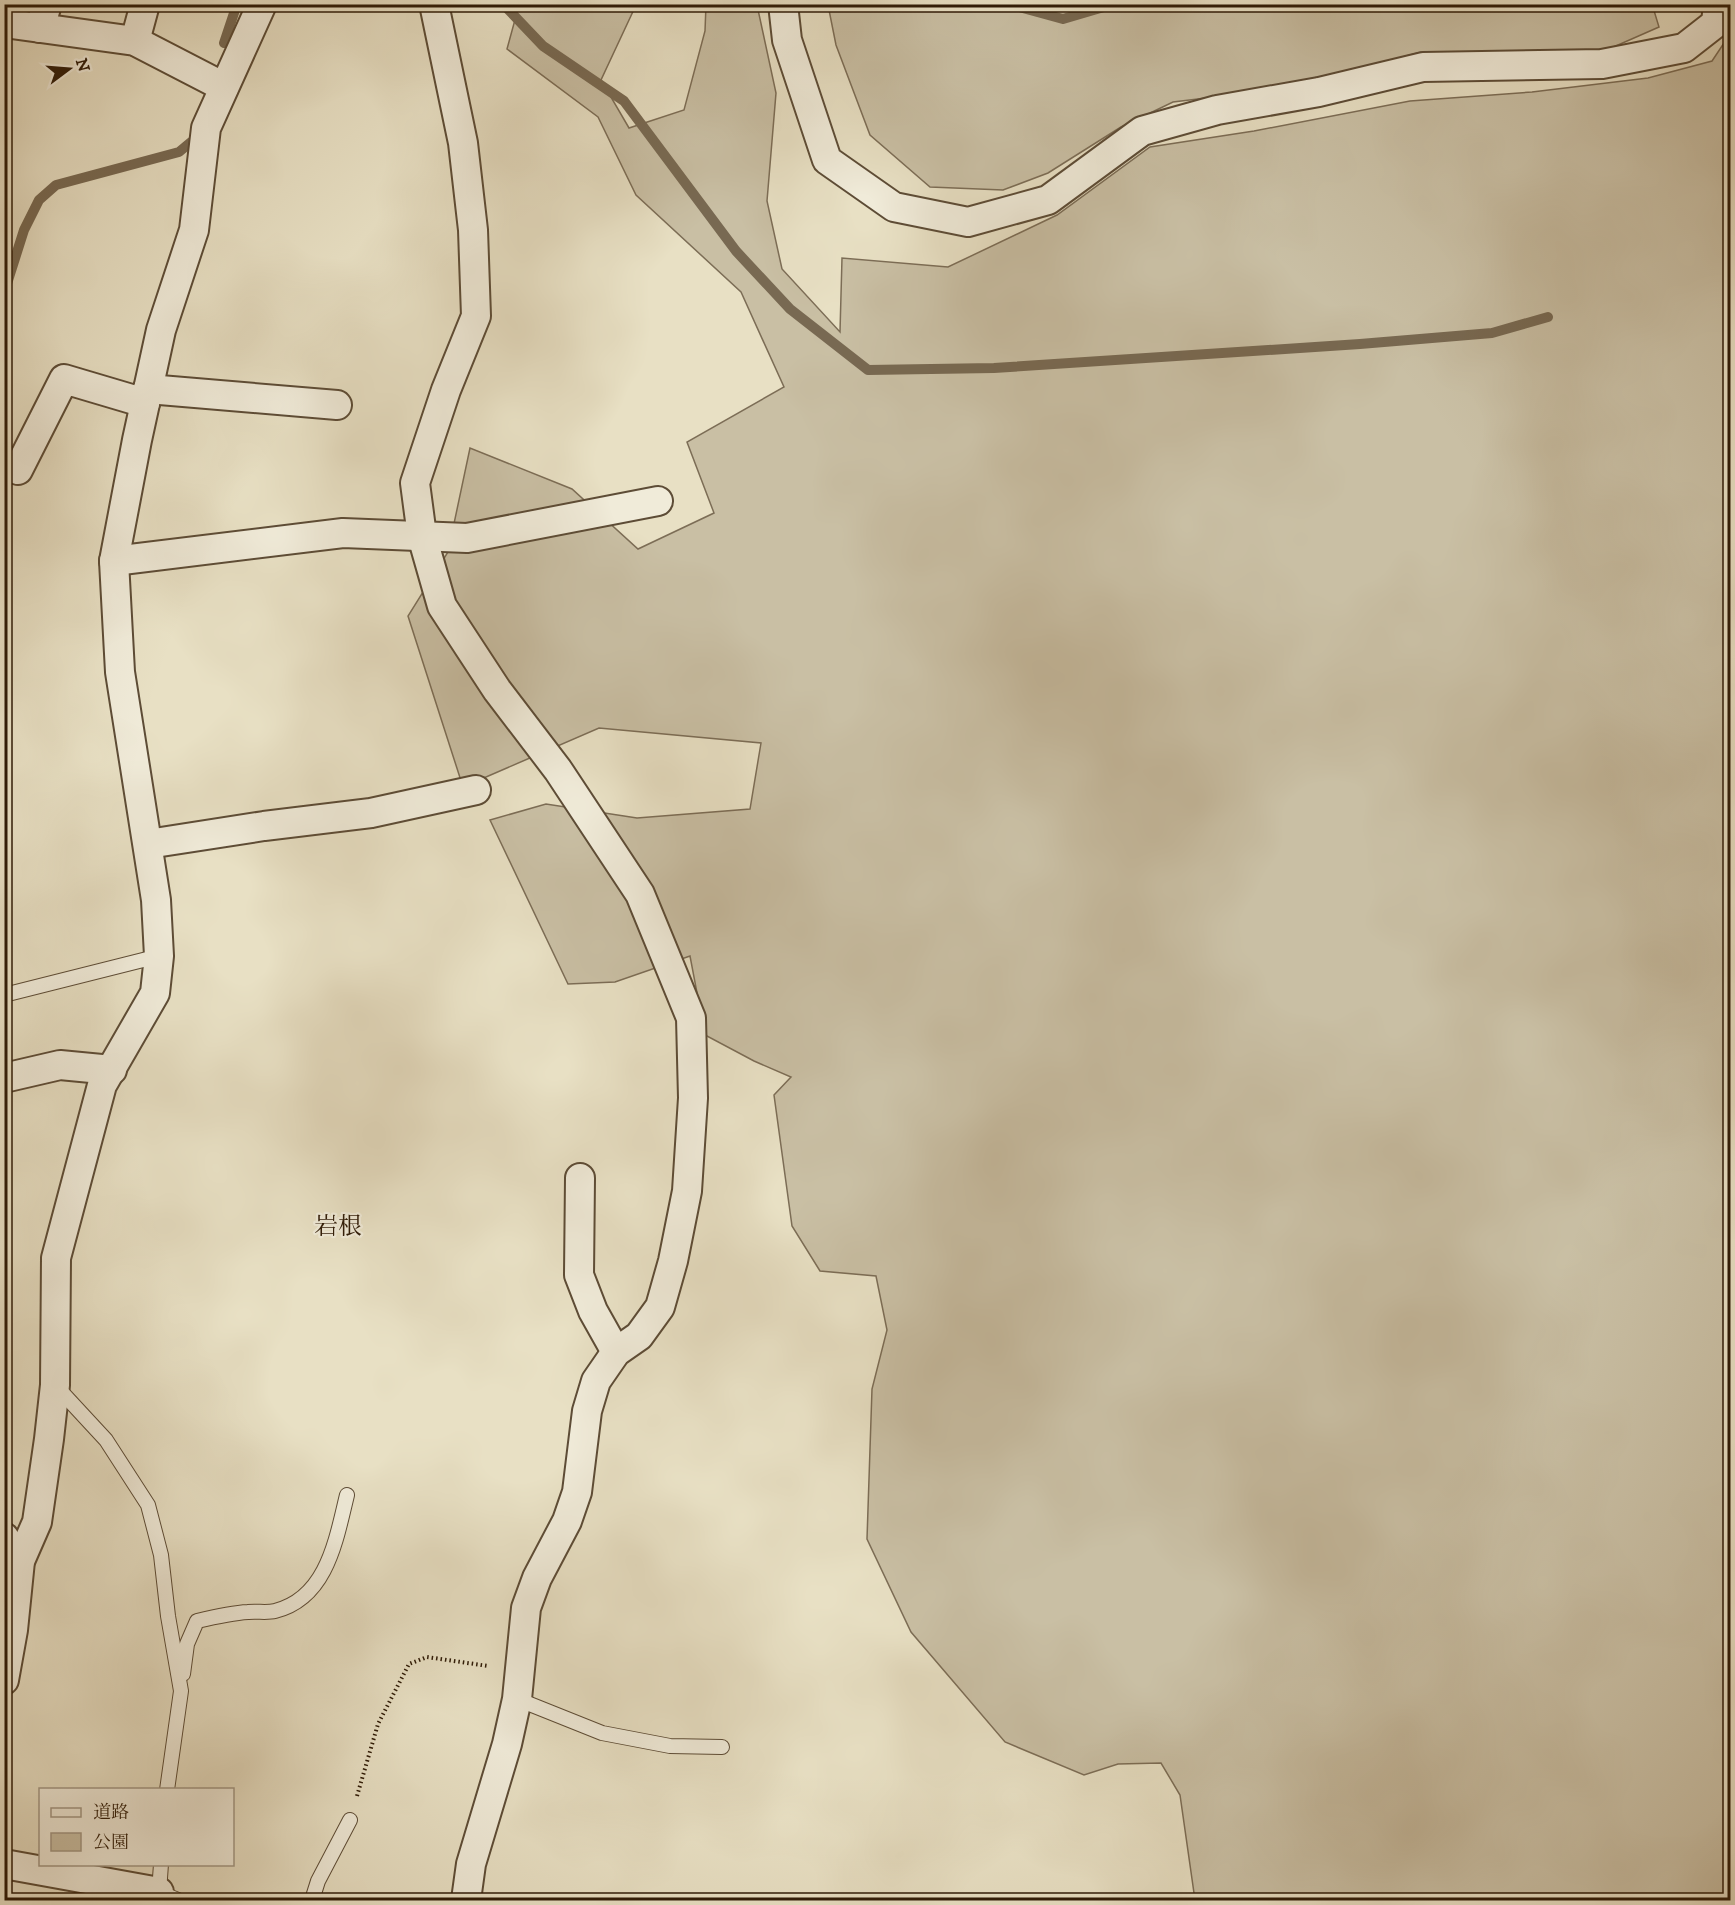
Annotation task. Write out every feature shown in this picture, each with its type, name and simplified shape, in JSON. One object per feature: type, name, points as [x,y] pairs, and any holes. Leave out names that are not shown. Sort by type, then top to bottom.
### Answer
[{"type":"street","points":[[135,41],[145,4]]},
{"type":"street","points":[[4,1680],[13,1630],[20,1561],[37,1522],[55,1385],[56,1258],[102,1085],[155,993],[159,956],[156,900],[120,672],[114,561],[161,330],[194,230],[206,128],[262,4]]},
{"type":"street","points":[[434,4],[463,143],[473,230],[476,316],[446,390],[415,483],[422,536],[442,606],[497,690],[558,770],[640,894],[691,1018],[693,1098],[687,1191],[673,1261],[660,1307],[639,1336],[616,1352],[596,1381],[587,1411],[578,1492],[567,1521],[537,1578],[526,1608],[517,1699],[507,1744],[471,1864],[466,1900]]},
{"type":"street","points":[[783,4],[787,40],[827,160],[894,207],[968,222],[1048,200],[1142,131],[1217,110],[1319,92],[1423,67],[1602,64],[1684,48],[1716,22],[1718,4]]},
{"type":"street","points":[[4,23],[44,16],[135,41],[224,87]]},
{"type":"street","points":[[4,465],[18,470],[64,379],[147,396],[337,405]]},
{"type":"street","points":[[114,561],[343,533],[466,538],[658,501]]},
{"type":"street","points":[[148,844],[264,826],[371,813],[476,790]]},
{"type":"street","points":[[4,1078],[60,1065],[112,1070]]},
{"type":"street","points":[[580,1178],[579,1275],[593,1311],[616,1352]]},
{"type":"street","points":[[4,1537],[20,1561]]},
{"type":"street","points":[[4,1864],[166,1886]]},
{"type":"lane","points":[[4,995],[159,956]]},
{"type":"lane","points":[[55,1385],[106,1440],[148,1506],[161,1555],[168,1616],[181,1691]]},
{"type":"lane","points":[[167,1788],[187,1644],[197,1621],[249,1611],[273,1612],[297,1604],[320,1580],[336,1539],[346,1495]]},
{"type":"lane","points":[[517,1699],[602,1733],[670,1746],[722,1747]]},
{"type":"lane","points":[[312,1900],[318,1881],[350,1820]]},
{"type":"path","points":[[350,1820],[378,1724],[410,1664],[427,1657],[520,1669]]},
{"type":"green space","points":[[1652,4],[1659,27],[1609,49],[1468,57],[1421,52],[1369,66],[1286,94],[1231,95],[1173,102],[1121,127],[1048,173],[1003,190],[930,187],[870,135],[836,45],[828,5]]},
{"type":"green space","points":[[519,5],[636,5],[601,80],[629,128],[684,110],[705,31],[706,5],[757,5],[776,93],[767,201],[782,269],[840,332],[842,258],[948,267],[1057,215],[1150,147],[1254,131],[1410,101],[1532,92],[1648,78],[1712,61],[1730,34],[1730,1900],[1195,1900],[1180,1795],[1161,1763],[1118,1764],[1084,1775],[1005,1742],[911,1632],[867,1539],[872,1389],[887,1330],[876,1276],[820,1271],[792,1226],[774,1095],[791,1077],[754,1061],[705,1035],[690,956],[615,982],[568,984],[490,820],[546,804],[637,818],[750,809],[761,743],[599,728],[463,787],[408,616],[448,552],[470,448],[572,489],[638,549],[714,513],[687,442],[784,387],[741,292],[636,195],[598,117],[507,49]]},
{"type":"waterway","points":[[224,43],[237,4]]},
{"type":"waterway","points":[[503,4],[543,46],[624,101],[736,251],[790,309],[868,370],[994,368],[1360,344],[1492,333],[1548,317]]},
{"type":"waterway","points":[[1008,4],[1063,19],[1114,4]]},
{"type":"waterway","points":[[4,293],[24,230],[39,200],[56,185],[179,152],[191,142]]},
{"type":"district","name":"岩根","points":[[338,1227]]}]
